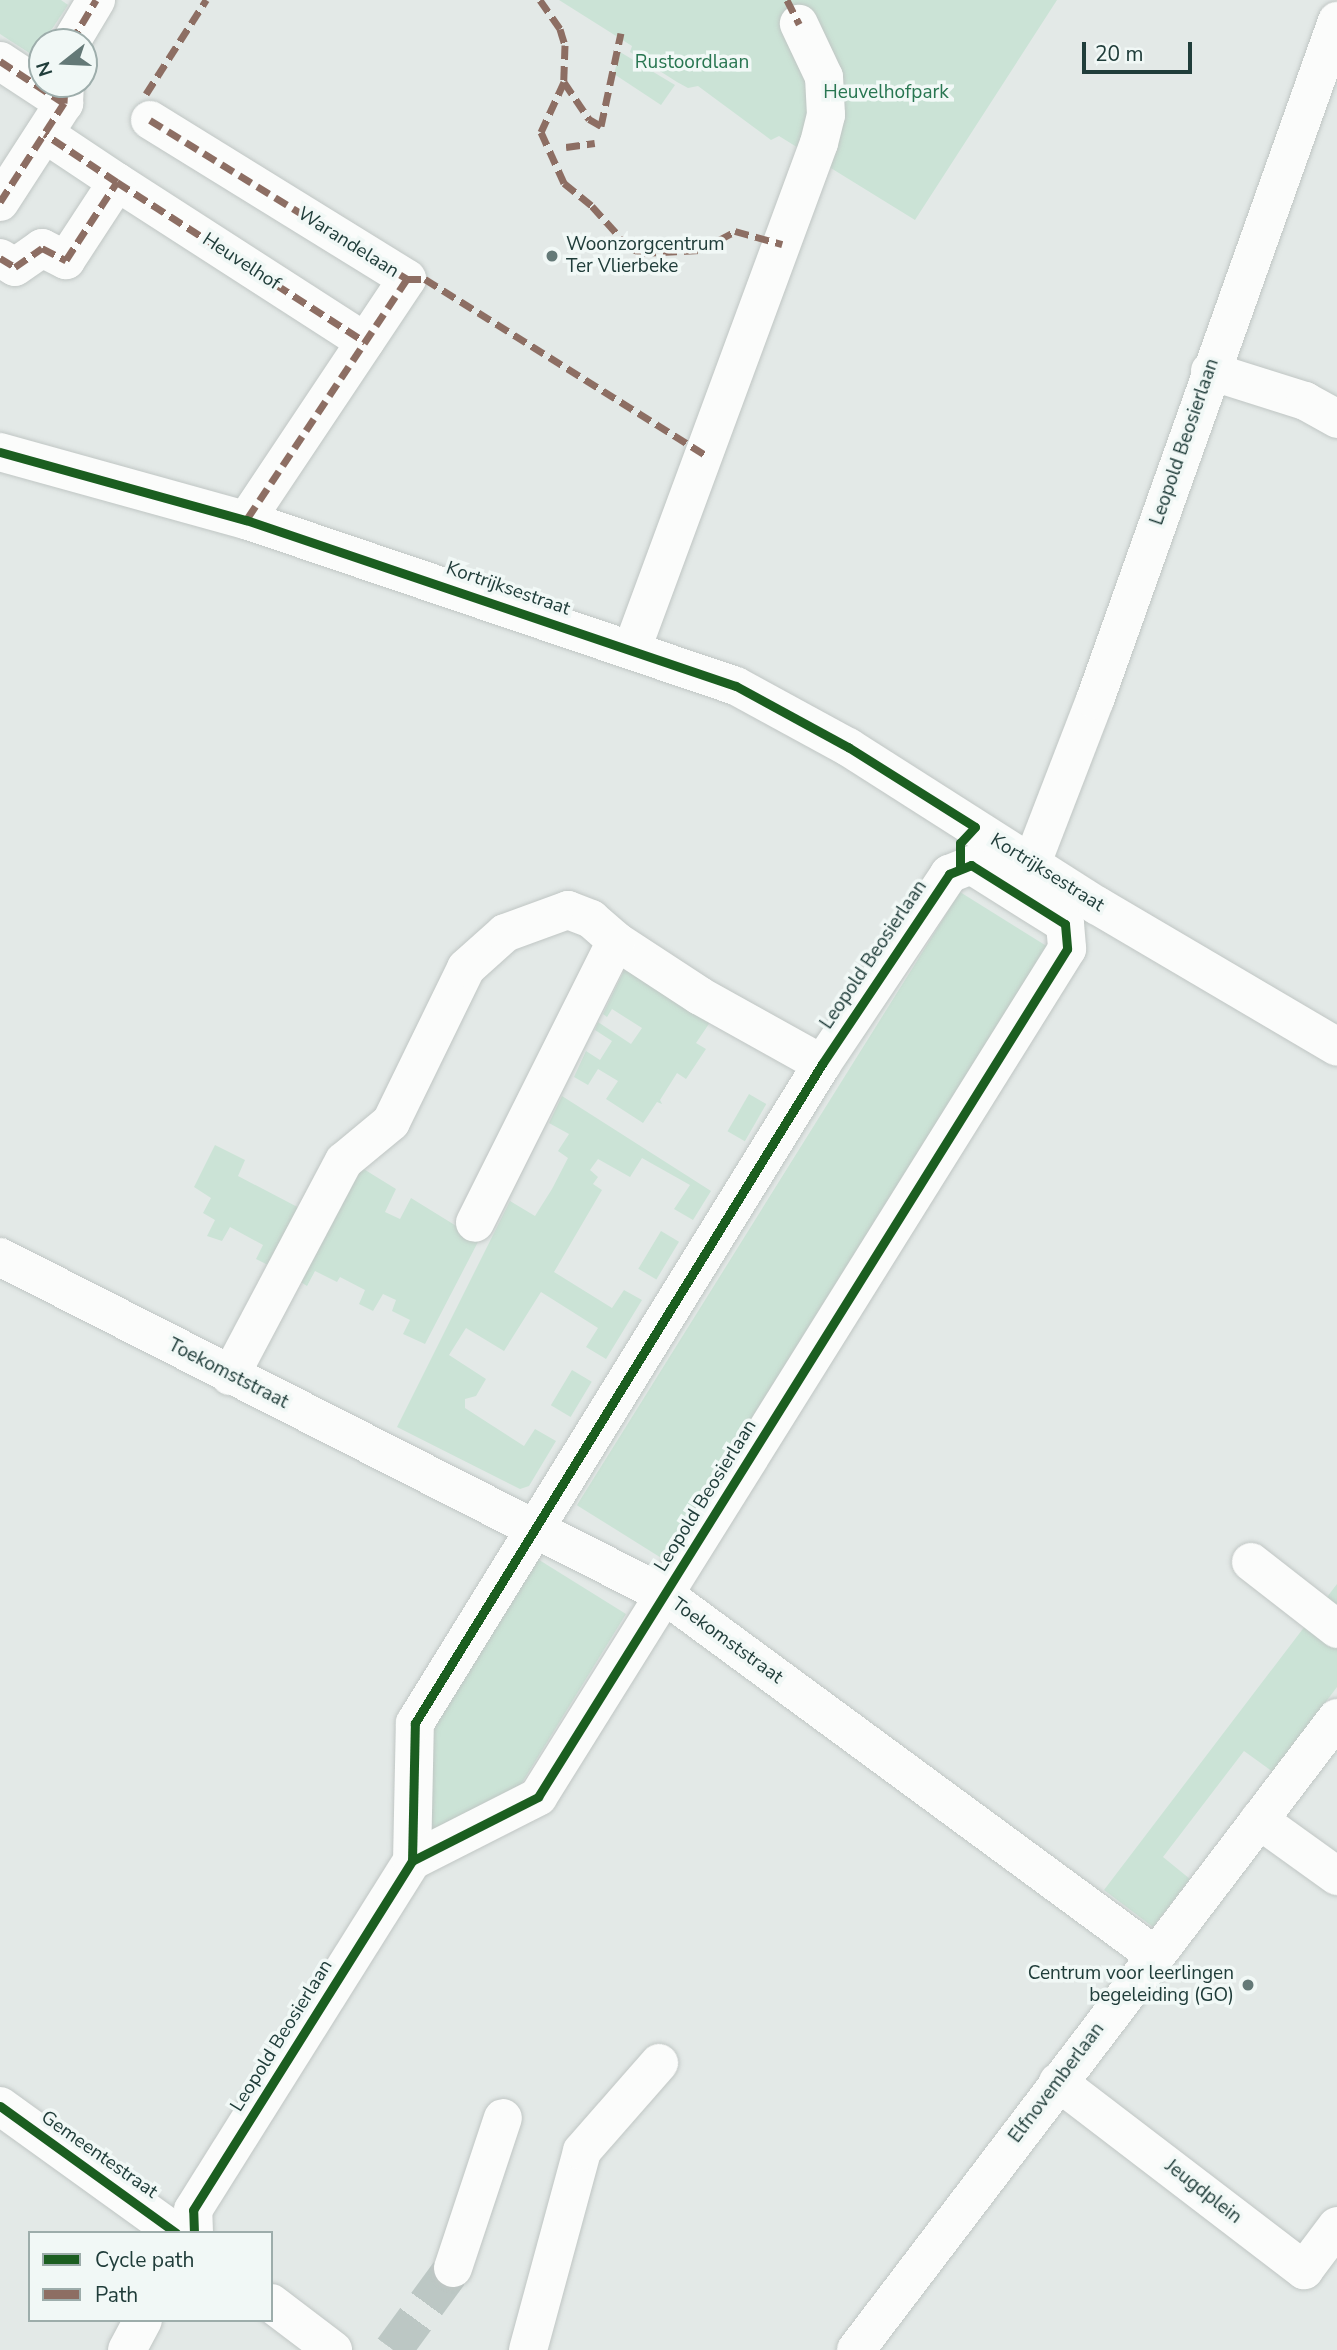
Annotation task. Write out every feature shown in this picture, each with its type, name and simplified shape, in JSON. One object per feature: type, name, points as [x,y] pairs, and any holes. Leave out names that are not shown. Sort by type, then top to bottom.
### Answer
[{"type":"street","points":[[79,28],[96,0]]},
{"type":"street","name":"Leopold Beosierlaan","points":[[1032,863],[1095,700],[1210,371],[1337,21]]},
{"type":"street","points":[[632,649],[819,143],[826,115],[824,76],[799,24]]},
{"type":"street","name":"Heuvelhof","points":[[0,61],[58,107],[117,182],[365,342]]},
{"type":"street","points":[[0,202],[58,107]]},
{"type":"street","name":"Warandelaan","points":[[150,120],[407,279],[246,520]]},
{"type":"street","points":[[0,258],[15,267],[42,248],[66,260],[117,182]]},
{"type":"street","points":[[1210,371],[1305,401],[1337,419]]},
{"type":"street","name":"Kortrijksestraat","points":[[0,452],[246,520],[632,649],[773,703],[1337,1047]]},
{"type":"street","name":"Leopold Beosierlaan","points":[[194,2231],[194,2210],[412,1861],[415,1723],[822,1064],[950,874],[971,864],[1065,924],[1067,949],[538,1797],[412,1861]]},
{"type":"street","points":[[230,1376],[344,1161],[391,1122],[466,968],[505,933],[568,910],[591,919],[616,941],[700,996],[822,1064]]},
{"type":"street","points":[[475,1223],[616,941]]},
{"type":"street","name":"Toekomststraat","points":[[0,1257],[665,1595],[1153,1954]]},
{"type":"street","points":[[1251,1562],[1337,1629]]},
{"type":"street","name":"Elfnovemberlaan","points":[[856,2350],[1153,1954],[1337,1718]]},
{"type":"street","points":[[1259,1820],[1337,1876]]},
{"type":"street","points":[[528,2350],[582,2151],[659,2063]]},
{"type":"street","name":"Jeugdplein","points":[[1058,2082],[1304,2270],[1337,2226]]},
{"type":"street","name":"Gemeentestraat","points":[[0,2106],[173,2231]]},
{"type":"street","points":[[453,2269],[503,2118]]},
{"type":"street","points":[[273,2305],[333,2350]]},
{"type":"street","points":[[127,2350],[142,2322]]},
{"type":"green space","points":[[0,0],[61,0],[68,5],[53,28],[28,28],[28,52],[0,34]]},
{"type":"green space","name":"Heuvelhofpark","points":[[559,0],[1057,0],[915,220],[779,136],[771,140],[698,86],[688,88],[677,82],[630,52],[632,46]]},
{"type":"green space","points":[[620,52],[675,85],[661,105],[614,74]]},
{"type":"green space","points":[[960,892],[1047,946],[663,1559],[577,1505]]},
{"type":"green space","points":[[631,956],[717,1012],[696,1043],[706,1049],[686,1079],[677,1073],[660,1100],[662,1104],[657,1102],[643,1123],[606,1099],[618,1081],[598,1069],[588,1085],[574,1077],[586,1051],[600,1060],[612,1041],[595,1030],[598,1022],[631,1044],[642,1028],[612,1009],[607,1017],[603,1014]]},
{"type":"green space","points":[[749,1094],[766,1104],[745,1141],[728,1131]]},
{"type":"green space","points":[[562,1096],[711,1191],[693,1220],[674,1209],[690,1185],[642,1158],[630,1177],[598,1159],[590,1170],[598,1177],[593,1184],[602,1190],[554,1272],[612,1308],[624,1290],[642,1300],[606,1359],[586,1347],[598,1328],[541,1292],[504,1351],[466,1328],[449,1355],[486,1379],[476,1396],[465,1399],[465,1408],[524,1446],[535,1429],[556,1441],[529,1486],[520,1489],[397,1427],[510,1201],[535,1216],[568,1158],[558,1151],[569,1134],[549,1123]]},
{"type":"green space","points":[[215,1145],[245,1160],[238,1176],[307,1212],[278,1270],[256,1259],[263,1245],[230,1227],[222,1241],[207,1236],[215,1220],[203,1213],[211,1198],[194,1187]]},
{"type":"green space","points":[[349,1160],[396,1189],[385,1212],[400,1219],[411,1198],[479,1240],[425,1344],[403,1334],[410,1320],[392,1311],[396,1300],[383,1294],[373,1311],[359,1304],[365,1290],[340,1277],[337,1282],[315,1271],[307,1286],[291,1276]]},
{"type":"green space","points":[[661,1231],[679,1242],[656,1280],[638,1269]]},
{"type":"green space","points":[[572,1370],[592,1382],[571,1417],[551,1405]]},
{"type":"green space","points":[[536,1558],[626,1614],[520,1786],[432,1835],[430,1733]]},
{"type":"green space","points":[[1337,1584],[1337,1687],[1273,1772],[1244,1751],[1163,1857],[1190,1879],[1153,1927],[1104,1890]]},
{"type":"tunnel","points":[[393,2350],[453,2268]]},
{"type":"marked path","points":[[79,28],[96,0]]},
{"type":"marked path","points":[[146,94],[206,0]]},
{"type":"marked path","points":[[540,0],[560,29],[565,45],[564,82],[541,132],[564,183],[592,206],[629,247],[642,253],[700,250],[735,231],[782,244]]},
{"type":"marked path","points":[[787,0],[799,24]]},
{"type":"marked path","points":[[564,82],[589,119],[601,126],[621,33]]},
{"type":"marked path","points":[[0,61],[64,103]]},
{"type":"marked path","points":[[0,202],[64,103],[64,98]]},
{"type":"marked path","points":[[150,120],[407,279],[246,520]]},
{"type":"marked path","points":[[0,258],[15,267],[42,248],[66,260],[117,182],[45,134]]},
{"type":"marked path","points":[[566,147],[595,143]]},
{"type":"marked path","points":[[117,182],[365,342]]},
{"type":"marked path","points":[[407,279],[425,279],[706,455]]},
{"type":"cycle path","points":[[0,452],[246,520],[736,686],[848,747],[975,827],[960,843],[960,869]]},
{"type":"cycle path","points":[[971,865],[1065,924],[1067,949],[538,1797],[412,1861],[415,1723],[822,1064],[949,874],[971,865]]},
{"type":"cycle path","points":[[194,2231],[193,2210],[412,1861]]},
{"type":"cycle path","points":[[0,2106],[173,2231]]},
{"type":"place","name":"Woonzorgcentrum Ter Vlierbeke","points":[[552,256]]},
{"type":"place","name":"Centrum voor leerlingen begeleiding (GO)","points":[[1248,1985]]},
{"type":"park label","name":"Rustoordlaan","points":[[692,63]]}]
